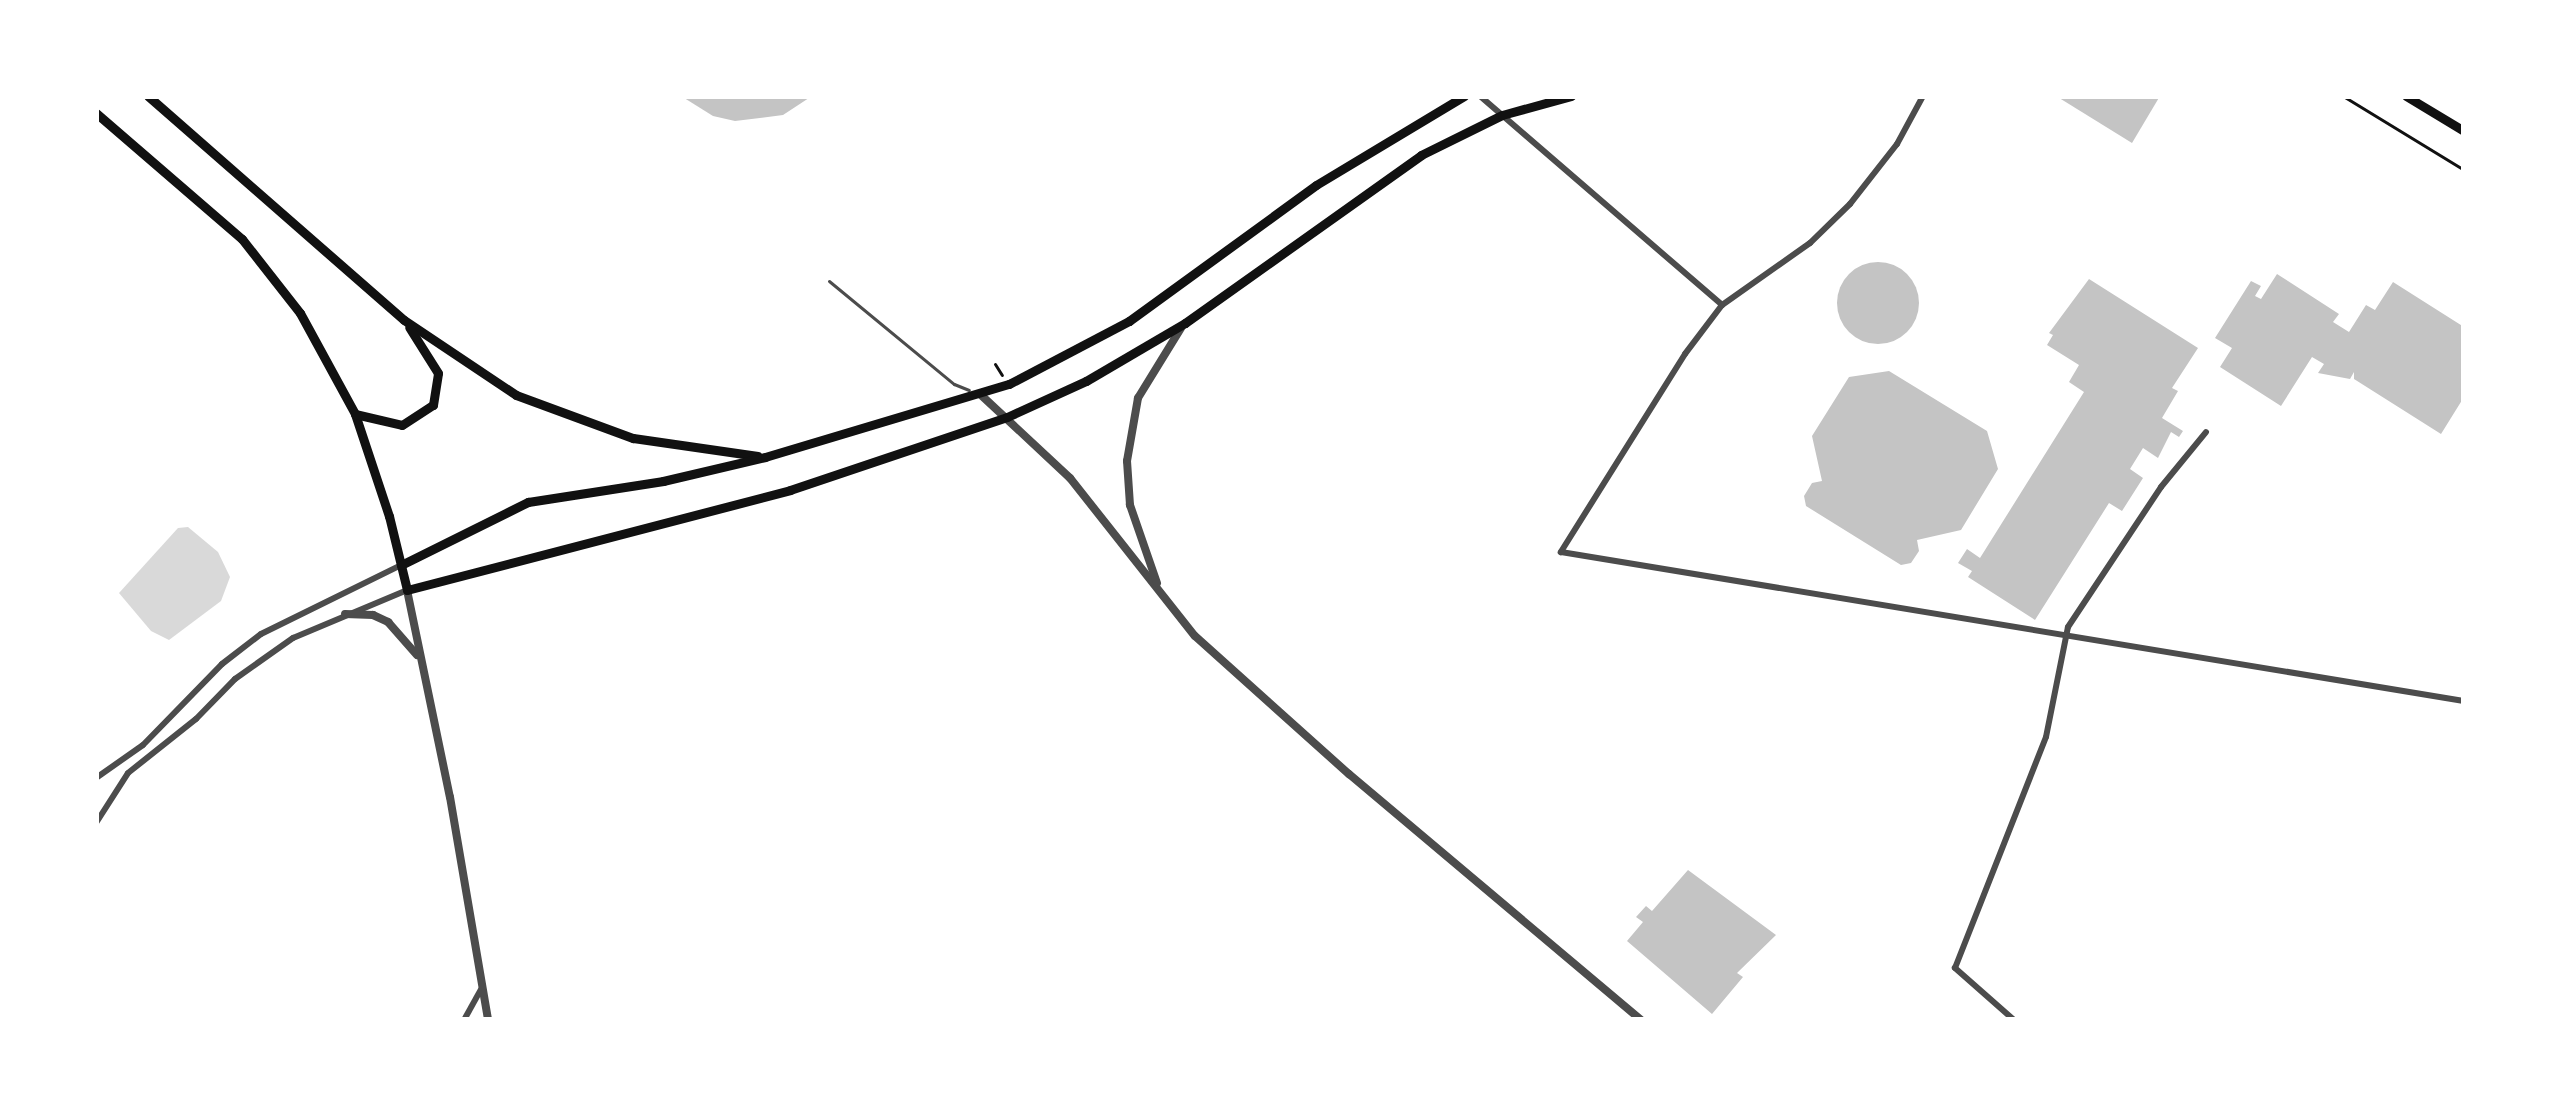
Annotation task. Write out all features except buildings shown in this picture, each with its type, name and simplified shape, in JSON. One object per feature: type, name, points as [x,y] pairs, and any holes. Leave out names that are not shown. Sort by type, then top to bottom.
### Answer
[{"type":"main road","points":[[148,96],[404,320],[516,395],[577,422],[661,444],[765,457]]},
{"type":"main road","points":[[401,565],[528,502],[663,481],[765,457],[981,395],[1129,321],[1316,185],[1464,96]]},
{"type":"main road","points":[[96,113],[242,239],[300,313],[355,414],[407,590],[790,490],[1007,417],[1086,381],[1185,323],[1421,155],[1502,115],[1571,96]]},
{"type":"main road","points":[[2406,96],[2464,131]]},
{"type":"main road","points":[[355,414],[402,425],[425,415],[433,405],[438,373],[404,320]]},
{"type":"street","points":[[1480,96],[1722,305]]},
{"type":"street","points":[[1922,96],[1897,144],[1850,204],[1810,243],[1722,305],[1685,354],[1561,552],[2464,701]]},
{"type":"street","points":[[1161,596],[1130,506],[1127,461],[1145,381],[1185,323]]},
{"type":"street","points":[[981,395],[1070,478],[1195,636],[1348,774],[1641,1020]]},
{"type":"street","points":[[2014,1020],[1955,968],[2046,737],[2065,635],[2161,487],[2206,432]]},
{"type":"street","points":[[96,778],[143,745],[222,664],[261,634],[401,565]]},
{"type":"street","points":[[96,821],[128,772],[196,719],[235,679],[293,638],[407,590],[450,797],[488,1020]]},
{"type":"street","points":[[345,614],[388,622],[419,658]]},
{"type":"street","points":[[464,1020],[482,986]]},
{"type":"lane","points":[[829,281],[954,384],[981,395]]},
{"type":"path","points":[[2343,96],[2464,170]]},
{"type":"path","points":[[995,364],[1000,371]]},
{"type":"shaded area","points":[[188,527],[218,552],[230,577],[221,601],[169,640],[151,631],[119,593],[178,528]]}]
